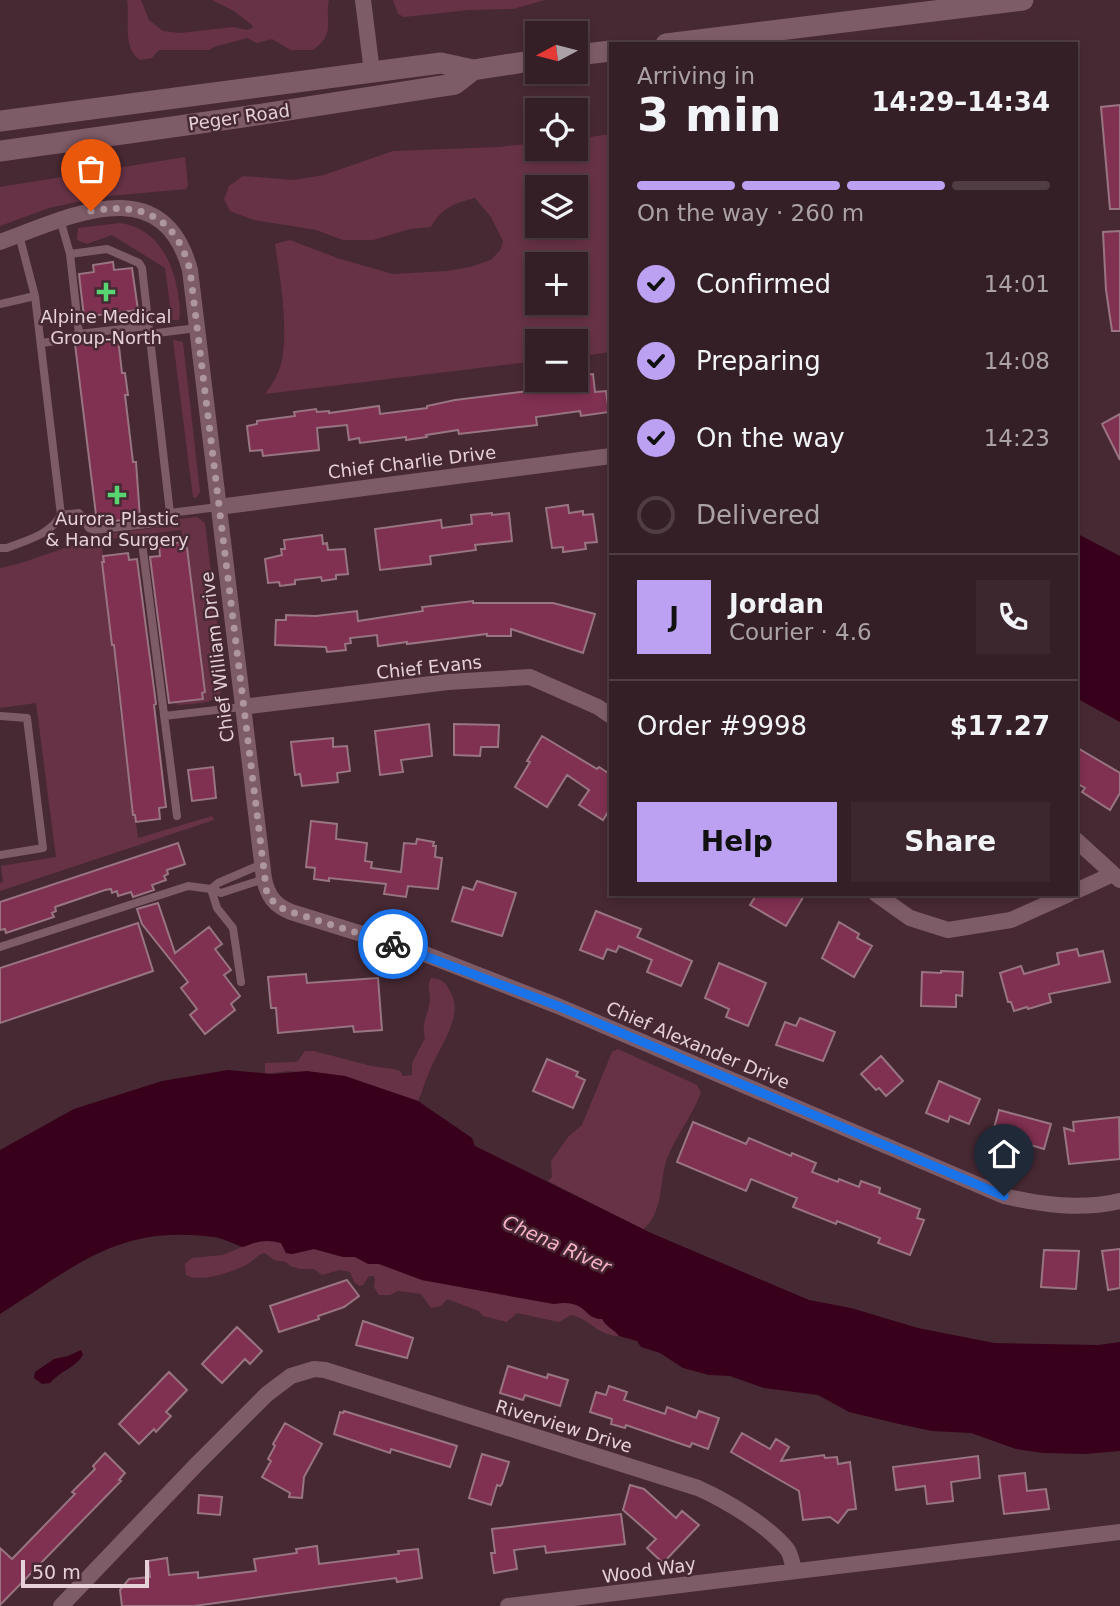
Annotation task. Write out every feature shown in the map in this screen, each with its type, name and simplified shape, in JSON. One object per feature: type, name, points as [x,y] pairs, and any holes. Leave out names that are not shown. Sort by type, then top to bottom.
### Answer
[{"type":"main road","points":[[682,42],[1023,0]]},
{"type":"main road","points":[[588,54],[609,51]]},
{"type":"main road","name":"Peger Road","points":[[0,121],[441,63],[473,70],[525,63]]},
{"type":"main road","name":"Peger Road","points":[[0,151],[455,84],[473,70]]},
{"type":"street","points":[[363,0],[372,72]]},
{"type":"street","name":"Chief William Drive","points":[[60,219],[118,207],[132,208],[156,217],[173,233],[186,254],[265,879]]},
{"type":"street","points":[[0,242],[60,219]]},
{"type":"street","name":"Chief Charlie Drive","points":[[218,507],[609,456]]},
{"type":"street","name":"Chief Evans","points":[[242,707],[448,682],[530,677],[598,707],[609,715]]},
{"type":"street","points":[[1078,842],[1117,877],[1078,890]]},
{"type":"street","name":"Chief Alexander Drive","points":[[265,879],[279,907],[416,951],[558,1006],[1004,1196],[1057,1206],[1120,1202]]},
{"type":"street","points":[[879,896],[910,918],[948,930],[1011,920],[1065,896]]},
{"type":"street","name":"Riverview Drive","points":[[61,1606],[267,1394],[291,1376],[314,1369],[390,1390],[698,1488],[726,1502],[788,1550],[794,1570]]},
{"type":"street","points":[[794,1570],[1120,1532]]},
{"type":"street","name":"Wood Way","points":[[508,1606],[794,1570]]},
{"type":"lane","points":[[60,219],[70,254],[79,334]]},
{"type":"lane","points":[[0,548],[7,548],[48,531],[61,515],[35,296],[19,235]]},
{"type":"lane","points":[[70,254],[107,249],[139,263],[142,268],[170,513]]},
{"type":"lane","points":[[0,304],[35,296]]},
{"type":"lane","points":[[41,343],[64,340],[79,334],[197,328]]},
{"type":"lane","points":[[61,515],[79,513],[93,530],[156,523],[170,513],[218,507]]},
{"type":"lane","points":[[142,543],[177,816]]},
{"type":"lane","points":[[164,716],[242,707]]},
{"type":"lane","points":[[0,716],[27,718],[43,848],[0,855]]},
{"type":"lane","points":[[211,889],[218,883],[265,879]]},
{"type":"lane","points":[[0,947],[188,886],[221,893],[265,879]]},
{"type":"lane","points":[[211,889],[217,908],[233,928],[241,982]]},
{"type":"shaded area","points":[[127,0],[141,0],[149,20],[163,31],[180,33],[233,27],[247,30],[252,28],[253,26],[234,11],[212,0],[329,0],[328,26],[325,38],[313,50],[291,50],[272,39],[257,43],[247,38],[209,50],[159,50],[152,58],[140,60],[134,55],[129,41]]},
{"type":"shaded area","points":[[393,0],[545,0],[513,9],[469,10],[404,17],[398,14]]},
{"type":"shaded area","points":[[609,134],[609,352],[588,355],[588,329],[525,329],[525,362],[265,394],[277,375],[284,347],[284,311],[275,244],[290,240],[340,259],[393,274],[470,267],[491,260],[501,249],[503,241],[491,217],[475,198],[449,207],[431,227],[410,229],[373,240],[343,240],[316,230],[254,220],[230,211],[224,199],[229,186],[243,176],[294,180],[324,175],[393,151],[525,144],[525,161],[588,161],[588,137]]},
{"type":"shaded area","points":[[185,157],[188,185],[186,189],[99,197],[49,208],[0,226],[0,187]]},
{"type":"shaded area","points":[[120,223],[144,232],[161,247],[175,280],[179,320],[172,320],[165,268],[112,235],[87,244],[77,240],[78,228]]},
{"type":"shaded area","points":[[173,340],[183,342],[200,492],[196,498],[193,497]]},
{"type":"shaded area","points":[[197,517],[205,523],[224,681],[219,695],[214,699],[178,705],[172,701],[205,692],[187,548],[184,548],[181,530],[101,540],[102,562],[138,838],[212,816],[214,820],[0,891],[0,883],[3,882],[1,866],[56,857],[36,703],[0,708],[0,568],[82,542],[89,536],[162,527],[179,519]]},
{"type":"shaded area","points":[[431,978],[441,981],[447,987],[454,1002],[454,1012],[449,1032],[418,1101],[345,1076],[289,1071],[265,1074],[265,1063],[294,1062],[298,1061],[305,1051],[314,1051],[371,1066],[394,1069],[400,1071],[403,1076],[412,1075],[412,1063],[425,1038]]},
{"type":"shaded area","points":[[618,1049],[697,1085],[701,1092],[668,1156],[658,1205],[650,1222],[643,1229],[548,1181],[552,1177],[551,1161],[568,1137],[582,1125],[612,1052]]},
{"type":"shaded area","points":[[257,1241],[281,1243],[286,1253],[314,1249],[343,1257],[355,1257],[422,1280],[554,1304],[567,1302],[581,1306],[591,1317],[602,1319],[619,1336],[605,1333],[571,1315],[559,1322],[517,1313],[507,1322],[483,1316],[479,1311],[447,1299],[441,1306],[431,1308],[421,1294],[398,1291],[390,1295],[379,1295],[374,1287],[373,1276],[369,1276],[363,1285],[359,1286],[350,1272],[340,1270],[322,1275],[314,1269],[300,1269],[274,1260],[265,1253],[246,1265],[225,1273],[199,1278],[186,1275],[185,1264],[192,1258],[222,1255]]},
{"type":"water","points":[[1078,534],[1120,556],[1120,722],[1078,699]]},
{"type":"water","name":"Chena River","points":[[228,1070],[272,1074],[307,1071],[345,1076],[418,1101],[472,1138],[475,1146],[651,1233],[809,1300],[851,1308],[918,1328],[994,1343],[1098,1345],[1120,1342],[1120,1451],[1043,1453],[1016,1449],[971,1433],[932,1431],[849,1412],[818,1395],[764,1388],[730,1376],[709,1375],[683,1368],[660,1353],[641,1347],[637,1341],[619,1336],[602,1319],[591,1316],[573,1304],[554,1304],[422,1280],[379,1264],[368,1264],[355,1257],[343,1257],[314,1249],[286,1253],[281,1243],[271,1241],[243,1247],[217,1238],[179,1235],[150,1237],[123,1243],[75,1266],[0,1314],[0,1150],[74,1109],[162,1081]]},
{"type":"water","points":[[81,1350],[83,1355],[80,1359],[50,1383],[42,1384],[34,1378],[35,1372],[54,1359]]},
{"type":"pier","points":[[873,0],[1014,0],[1010,31],[924,42],[864,42],[872,15]]},
{"type":"building","points":[[1120,105],[1120,209],[1110,209],[1101,107]]},
{"type":"building","points":[[1120,231],[1120,331],[1112,331],[1106,290],[1103,232]]},
{"type":"building","name":"Alpine Medical Group-North","points":[[113,262],[114,270],[132,268],[138,310],[84,317],[79,274],[94,272],[93,265]]},
{"type":"building","points":[[118,338],[122,373],[125,373],[128,395],[125,395],[133,462],[136,462],[140,518],[97,523],[75,344]]},
{"type":"building","points":[[593,374],[595,392],[606,391],[609,412],[581,416],[580,411],[536,417],[537,425],[459,434],[458,430],[406,440],[406,437],[360,443],[359,438],[349,440],[347,425],[317,428],[319,450],[263,456],[262,450],[250,451],[247,426],[257,424],[257,421],[295,416],[294,412],[316,409],[317,412],[329,413],[379,406],[380,414],[427,408],[455,400],[525,391],[588,392],[588,375]]},
{"type":"building","points":[[1120,414],[1120,460],[1102,424]]},
{"type":"building","points":[[568,505],[569,513],[583,511],[583,515],[593,514],[597,542],[585,543],[586,549],[563,552],[563,547],[552,548],[546,508]]},
{"type":"building","points":[[509,513],[512,541],[475,545],[476,550],[430,556],[431,564],[380,570],[375,529],[441,520],[442,528],[472,524],[471,515]]},
{"type":"building","points":[[322,535],[323,544],[327,543],[328,550],[345,549],[348,574],[336,575],[336,579],[322,581],[321,577],[295,580],[295,584],[280,586],[279,582],[268,583],[265,559],[282,555],[281,549],[285,549],[284,540]]},
{"type":"building","points":[[183,542],[184,548],[187,548],[205,692],[202,693],[203,699],[169,703],[150,557],[160,556],[159,545]]},
{"type":"building","points":[[128,553],[129,560],[137,559],[166,807],[159,808],[160,819],[136,822],[102,562],[103,556]]},
{"type":"building","points":[[473,601],[553,603],[595,614],[583,653],[511,629],[511,636],[487,634],[378,646],[377,635],[350,638],[351,643],[345,644],[346,650],[327,652],[326,647],[275,645],[276,620],[286,620],[286,615],[316,616],[357,611],[358,621],[423,611],[422,607]]},
{"type":"building","points":[[429,724],[432,756],[401,760],[403,772],[380,775],[375,731]]},
{"type":"building","points":[[454,724],[499,725],[498,747],[481,747],[480,756],[454,755]]},
{"type":"building","points":[[542,736],[609,774],[609,810],[603,820],[579,805],[589,790],[567,775],[547,807],[515,787],[530,762],[527,761]]},
{"type":"building","points":[[333,738],[333,747],[347,746],[350,771],[337,773],[338,782],[302,786],[300,774],[295,775],[291,742]]},
{"type":"building","points":[[1078,748],[1120,773],[1120,793],[1110,810],[1082,792],[1085,788],[1078,784]]},
{"type":"building","points":[[213,767],[216,798],[192,801],[188,770]]},
{"type":"building","points":[[311,821],[337,824],[336,839],[367,843],[365,861],[372,862],[371,868],[401,872],[404,843],[416,844],[417,839],[434,842],[435,857],[442,858],[438,889],[408,886],[406,897],[384,894],[386,884],[314,879],[315,868],[306,867]]},
{"type":"building","points":[[178,843],[185,864],[167,870],[168,874],[164,876],[166,880],[152,885],[154,890],[133,897],[131,892],[118,896],[117,891],[112,893],[111,889],[105,890],[55,907],[56,911],[52,913],[54,917],[6,933],[5,929],[0,930],[0,902]]},
{"type":"building","points":[[477,881],[516,893],[502,936],[452,921],[463,887],[473,890]]},
{"type":"building","points":[[756,896],[804,896],[786,926],[750,905]]},
{"type":"building","points":[[158,903],[175,953],[209,927],[222,944],[215,949],[231,970],[224,975],[240,996],[231,1004],[235,1010],[205,1034],[190,1015],[197,1009],[181,988],[188,982],[142,924],[137,909]]},
{"type":"building","points":[[596,911],[641,929],[637,937],[692,961],[681,986],[647,972],[652,960],[619,946],[616,952],[607,949],[603,959],[580,950]]},
{"type":"building","points":[[839,922],[859,934],[857,938],[872,946],[854,977],[822,958]]},
{"type":"building","points":[[138,923],[153,971],[0,1023],[0,968]]},
{"type":"building","points":[[1077,949],[1079,956],[1103,951],[1110,982],[1049,994],[1051,1002],[1014,1011],[1011,1002],[1008,1002],[1000,973],[1021,966],[1024,974],[1059,964],[1057,953]]},
{"type":"building","points":[[719,963],[766,983],[748,1026],[726,1017],[729,1009],[705,998]]},
{"type":"building","points":[[922,972],[963,972],[962,996],[956,995],[956,1007],[921,1006]]},
{"type":"building","points":[[306,974],[307,983],[378,978],[382,1030],[354,1032],[353,1026],[278,1033],[276,1008],[271,1008],[268,977]]},
{"type":"building","points":[[800,1018],[835,1032],[823,1061],[776,1045],[785,1022],[796,1026]]},
{"type":"building","points":[[881,1056],[903,1081],[886,1096],[879,1088],[876,1090],[861,1074]]},
{"type":"building","points":[[547,1059],[578,1072],[576,1076],[585,1080],[573,1108],[533,1091]]},
{"type":"building","points":[[939,1081],[980,1099],[969,1124],[950,1116],[948,1122],[926,1113]]},
{"type":"building","points":[[999,1110],[1051,1124],[1044,1149],[1003,1137],[1004,1131],[994,1128]]},
{"type":"building","points":[[1119,1117],[1120,1159],[1069,1164],[1064,1128],[1074,1131],[1073,1122]]},
{"type":"building","points":[[693,1122],[746,1144],[749,1138],[791,1156],[792,1153],[816,1163],[812,1172],[859,1187],[861,1181],[880,1188],[879,1193],[920,1209],[917,1218],[924,1220],[910,1255],[878,1243],[880,1238],[793,1207],[797,1198],[751,1179],[746,1191],[677,1162]]},
{"type":"building","points":[[1120,1249],[1120,1288],[1108,1290],[1102,1251]]},
{"type":"building","points":[[1044,1250],[1079,1251],[1076,1289],[1041,1287]]},
{"type":"building","points":[[347,1280],[359,1296],[344,1307],[318,1316],[319,1319],[279,1332],[270,1306]]},
{"type":"building","points":[[363,1321],[413,1338],[407,1358],[356,1345]]},
{"type":"building","points":[[237,1327],[262,1351],[250,1364],[245,1359],[222,1383],[202,1364]]},
{"type":"building","points":[[508,1366],[547,1378],[548,1374],[568,1380],[560,1406],[525,1395],[523,1400],[500,1393]]},
{"type":"building","points":[[169,1372],[187,1390],[166,1412],[171,1416],[156,1432],[154,1429],[139,1444],[119,1424]]},
{"type":"building","points":[[609,1386],[627,1392],[624,1400],[665,1414],[667,1407],[696,1418],[699,1411],[719,1418],[708,1449],[692,1443],[690,1447],[626,1425],[625,1428],[611,1424],[612,1419],[590,1412],[596,1392],[606,1395]]},
{"type":"building","points":[[340,1412],[457,1446],[450,1467],[391,1449],[390,1453],[334,1434]]},
{"type":"building","points":[[285,1423],[322,1444],[304,1477],[302,1498],[289,1497],[290,1493],[262,1477],[271,1461],[268,1459],[275,1446],[273,1444]]},
{"type":"building","points":[[742,1433],[770,1449],[776,1439],[789,1447],[781,1461],[824,1455],[825,1458],[837,1457],[838,1464],[850,1462],[856,1509],[848,1510],[838,1523],[830,1517],[803,1520],[799,1491],[731,1452]]},
{"type":"building","points":[[105,1453],[125,1473],[119,1480],[121,1481],[0,1605],[0,1548],[12,1559],[75,1494],[72,1492],[95,1469],[93,1466]]},
{"type":"building","points":[[482,1454],[509,1462],[502,1484],[497,1485],[491,1505],[469,1498]]},
{"type":"building","points":[[978,1456],[980,1478],[951,1482],[953,1501],[927,1504],[925,1486],[896,1490],[893,1467]]},
{"type":"building","points":[[1025,1473],[1027,1491],[1046,1489],[1049,1509],[1004,1514],[999,1476]]},
{"type":"building","points":[[630,1485],[644,1489],[676,1518],[682,1511],[699,1525],[663,1563],[647,1548],[656,1539],[623,1510]]},
{"type":"building","points":[[199,1495],[222,1497],[220,1515],[198,1513]]},
{"type":"building","points":[[621,1514],[625,1544],[546,1553],[545,1546],[514,1550],[517,1569],[494,1573],[492,1529]]},
{"type":"building","points":[[317,1546],[319,1564],[418,1549],[422,1578],[397,1582],[396,1578],[194,1606],[122,1606],[120,1590],[129,1579],[150,1577],[148,1561],[167,1558],[169,1575],[198,1572],[198,1578],[256,1571],[254,1559],[297,1553],[296,1549]]},
{"type":"way so far","points":[[91,211],[118,207],[144,211],[156,217],[173,233],[186,254],[267,895],[279,907],[291,912],[393,944]]},
{"type":"place","name":"Alpine Medical Group-North","points":[[106,292]]},
{"type":"place","name":"Aurora Plastic & Hand Surgery","points":[[117,495]]},
{"type":"route","points":[[393,944],[558,1006],[1004,1196]]}]
